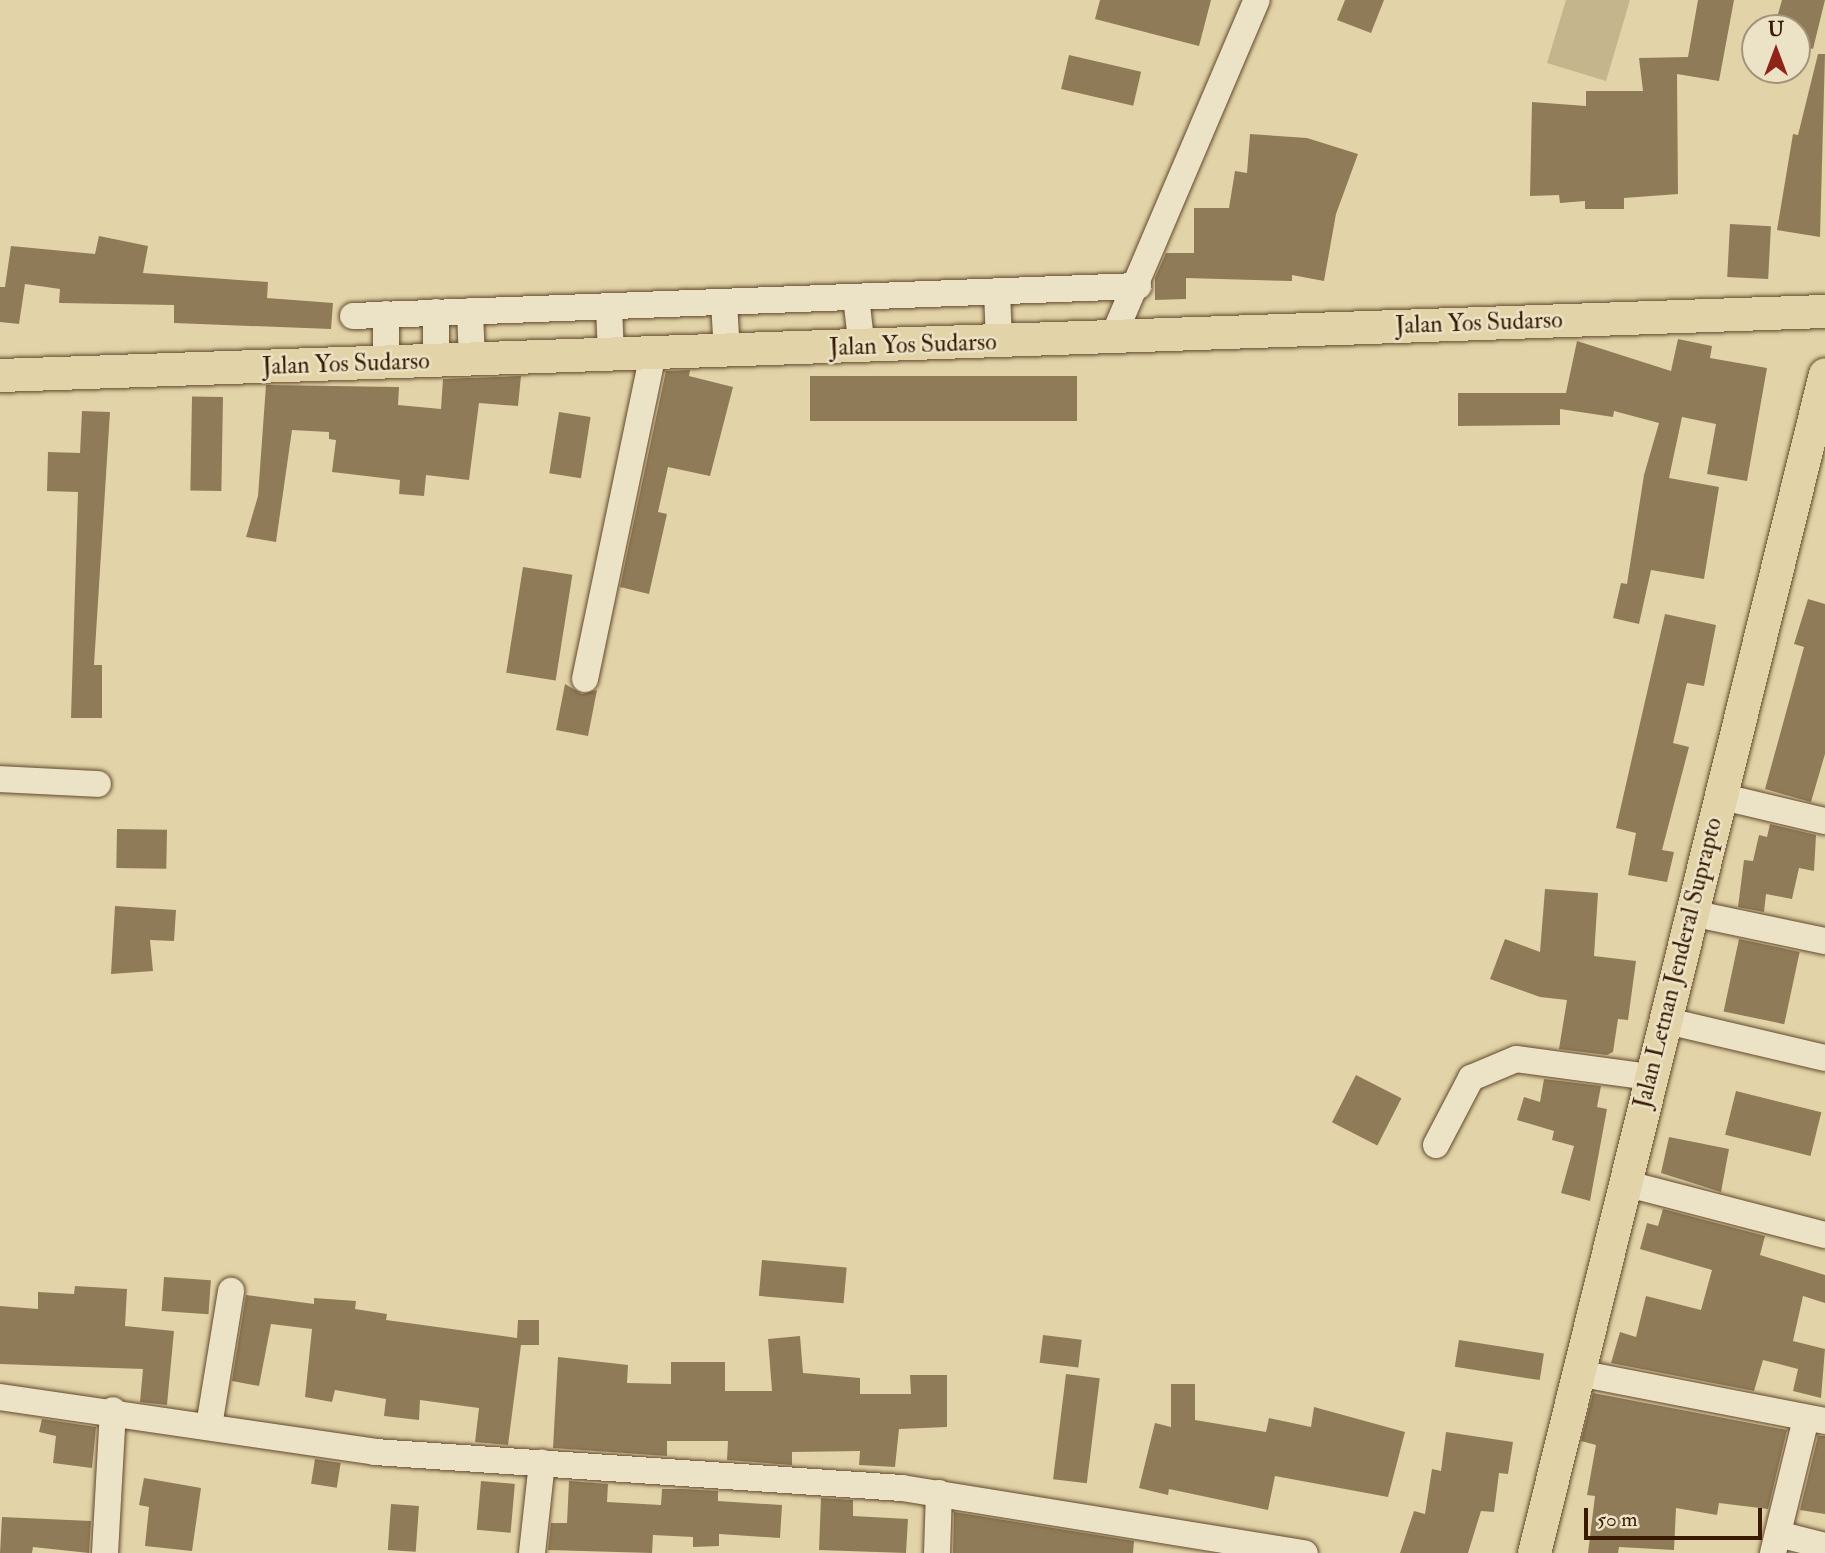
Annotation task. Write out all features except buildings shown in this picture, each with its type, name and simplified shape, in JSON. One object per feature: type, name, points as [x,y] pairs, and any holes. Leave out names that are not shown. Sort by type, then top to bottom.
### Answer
[{"type":"main road","name":"Jalan Yos Sudarso","points":[[0,375],[862,348],[1825,311]]},
{"type":"main road","name":"Jalan Letnan Jenderal Suprapto","points":[[1534,1553],[1690,913],[1743,802],[1825,374]]},
{"type":"street","points":[[1113,337],[1138,286],[1257,0]]},
{"type":"street","points":[[353,316],[1138,286]]},
{"type":"street","points":[[997,291],[999,342]]},
{"type":"street","points":[[856,297],[862,348]]},
{"type":"street","points":[[723,302],[727,352]]},
{"type":"street","points":[[609,306],[611,355]]},
{"type":"street","points":[[470,311],[472,360]]},
{"type":"street","points":[[436,312],[436,361]]},
{"type":"street","points":[[386,314],[386,363]]},
{"type":"street","points":[[585,679],[653,354]]},
{"type":"street","points":[[0,779],[98,784]]},
{"type":"street","points":[[1743,802],[1825,821]]},
{"type":"street","points":[[1690,913],[1825,941]]},
{"type":"street","points":[[1662,1020],[1825,1058]]},
{"type":"street","points":[[1436,1145],[1471,1078],[1516,1059],[1649,1077]]},
{"type":"street","points":[[1624,1184],[1825,1235]]},
{"type":"street","points":[[209,1426],[231,1291]]},
{"type":"street","points":[[1578,1373],[1816,1420],[1776,1544],[1825,1546]]},
{"type":"street","points":[[0,1397],[113,1410],[375,1452],[939,1493],[1305,1553]]},
{"type":"street","points":[[105,1553],[113,1410]]},
{"type":"street","points":[[532,1553],[542,1463]]},
{"type":"street","points":[[937,1553],[939,1493]]},
{"type":"shaded area","points":[[1566,0],[1630,0],[1606,81],[1547,63]]}]
